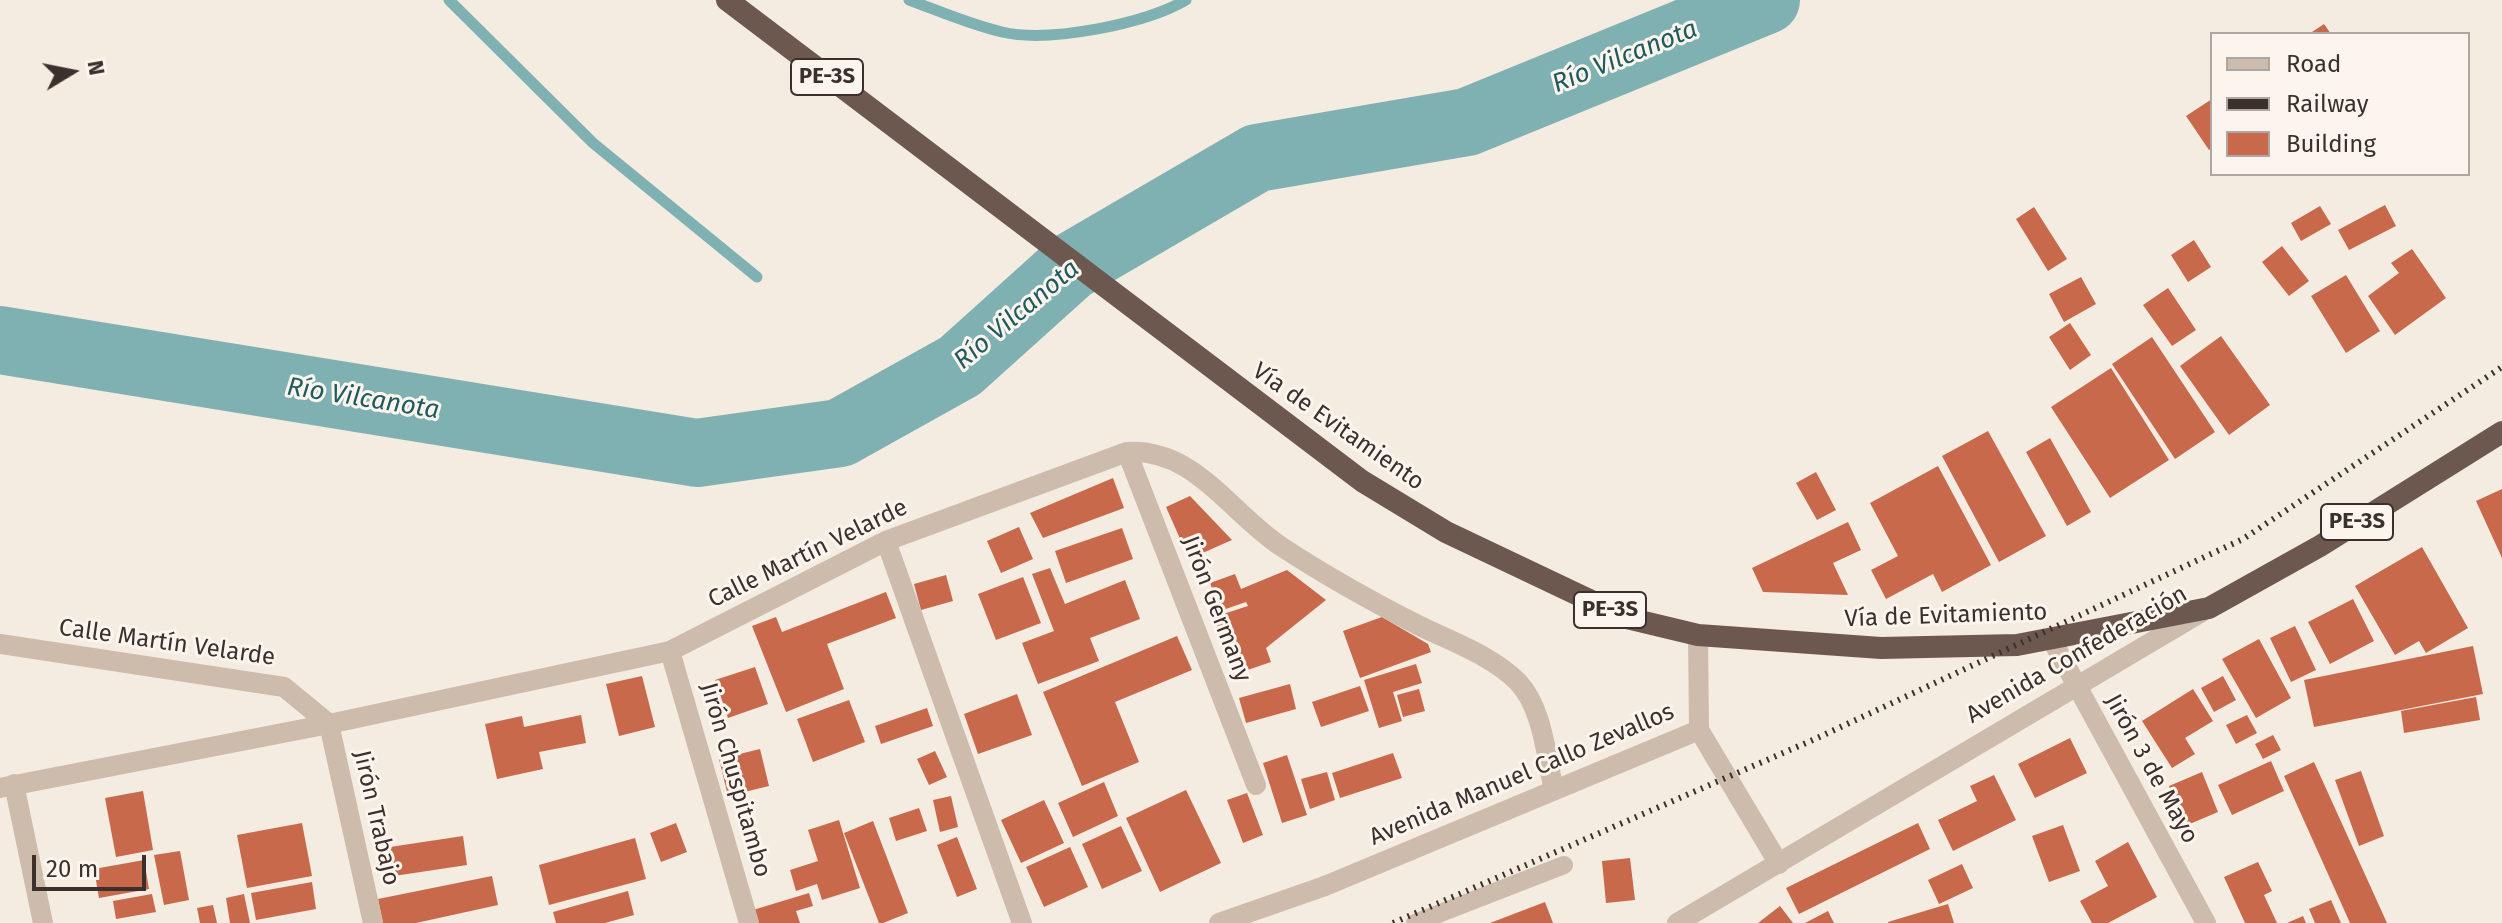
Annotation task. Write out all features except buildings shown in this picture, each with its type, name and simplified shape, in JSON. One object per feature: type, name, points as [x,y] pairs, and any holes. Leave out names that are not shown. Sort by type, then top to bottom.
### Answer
[{"type":"highway","name":"Vía de Evitamiento","points":[[727,0],[1362,481],[1446,532],[1627,618],[1698,635],[1881,648],[2017,645],[2209,608]]},
{"type":"highway","name":"Avenida Confederación","points":[[2209,608],[2320,546],[2502,432]]},
{"type":"street","name":"Calle Martín Velarde","points":[[0,644],[284,687],[329,724],[670,651],[886,541],[1127,452],[1144,451],[1178,460],[1199,474],[1245,519],[1308,564],[1362,597],[1492,663],[1519,683],[1538,722],[1554,790]]},
{"type":"street","name":"Jirón Germany","points":[[1127,452],[1256,785]]},
{"type":"street","points":[[886,541],[1022,923]]},
{"type":"street","name":"Avenida Confederación","points":[[1677,923],[2074,684],[2209,608]]},
{"type":"street","points":[[1698,635],[1699,730]]},
{"type":"street","name":"Jirón 3 de Mayo","points":[[2052,640],[2206,923]]},
{"type":"street","name":"Jirón Chuspitambo","points":[[670,651],[749,923]]},
{"type":"street","points":[[43,923],[7,786],[329,724]]},
{"type":"street","name":"Jirón Trabajo","points":[[329,724],[373,923]]},
{"type":"street","name":"Avenida Manuel Callo Zevallos","points":[[1219,923],[1325,886],[1699,730],[1779,864]]},
{"type":"lane","points":[[1415,923],[1564,865]]},
{"type":"waterway","points":[[449,0],[593,143],[757,277]]},
{"type":"waterway","points":[[909,0],[967,22],[1022,35],[1070,33],[1122,24],[1186,0]]},
{"type":"waterway","name":"Río Vilcanota","points":[[0,340],[697,453],[840,433],[960,366],[1070,267],[1257,158],[1467,122],[1766,0]]},
{"type":"railway","points":[[1393,923],[1815,739],[2243,539],[2502,367]]}]
